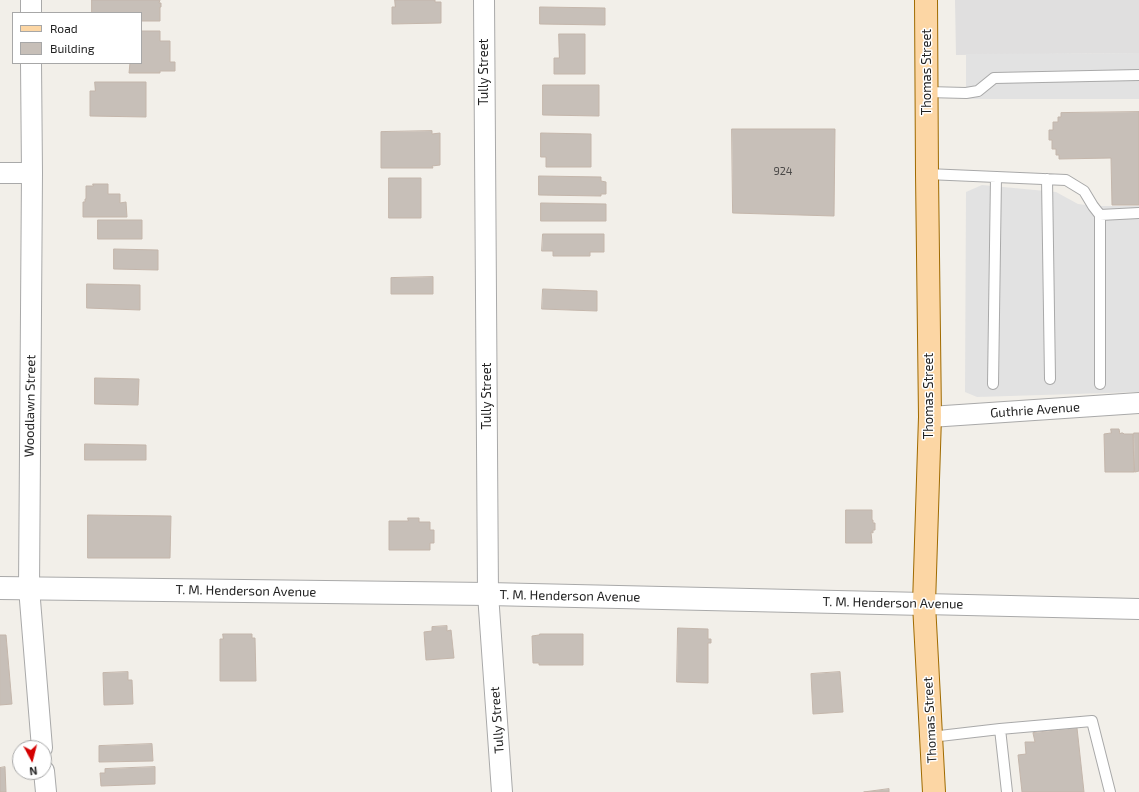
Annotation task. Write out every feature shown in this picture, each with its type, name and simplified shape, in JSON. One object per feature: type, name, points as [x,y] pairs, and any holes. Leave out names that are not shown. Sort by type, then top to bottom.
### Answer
[{"type":"main road","name":"Thomas Street","points":[[926,0],[930,417],[924,604],[934,792]]},
{"type":"street","points":[[31,0],[31,12]]},
{"type":"street","name":"Tully Street","points":[[484,0],[488,594],[502,792]]},
{"type":"street","name":"Woodlawn Street","points":[[31,64],[32,173],[29,588],[41,740]]},
{"type":"street","points":[[0,173],[32,173]]},
{"type":"street","name":"Guthrie Avenue","points":[[930,417],[1139,402]]},
{"type":"street","name":"T. M. Henderson Avenue","points":[[0,588],[488,594],[1139,609]]},
{"type":"street","points":[[45,780],[46,792]]},
{"type":"lane","points":[[927,92],[966,93],[978,91],[994,78],[1139,75]]},
{"type":"lane","points":[[927,174],[1066,180],[1084,191],[1100,215],[1100,384]]},
{"type":"lane","points":[[993,384],[996,177]]},
{"type":"lane","points":[[1047,180],[1050,379]]},
{"type":"lane","points":[[1100,215],[1139,213]]},
{"type":"lane","points":[[931,737],[1092,721],[1110,792]]},
{"type":"lane","points":[[1000,729],[1007,792]]},
{"type":"shaded area","points":[[955,0],[1139,0],[1139,53],[956,55]]},
{"type":"shaded area","points":[[1139,53],[1139,99],[966,99],[966,54]]},
{"type":"shaded area","points":[[982,185],[1056,192],[1078,204],[1093,206],[1139,206],[1139,392],[977,397],[965,392],[966,192]]},
{"type":"building","points":[[92,0],[160,0],[159,3],[161,3],[160,21],[142,21],[142,12],[92,12]]},
{"type":"building","points":[[395,0],[435,0],[435,2],[441,2],[441,23],[392,24],[392,7],[395,7]]},
{"type":"building","points":[[540,7],[605,8],[605,25],[540,24]]},
{"type":"building","points":[[142,31],[160,31],[160,41],[170,41],[170,62],[175,62],[175,71],[160,71],[160,73],[129,73],[130,64],[142,64]]},
{"type":"building","points":[[559,34],[585,34],[585,74],[554,74],[554,58],[559,58]]},
{"type":"building","points":[[95,82],[146,82],[146,117],[90,116],[90,91],[95,91]]},
{"type":"building","points":[[543,85],[599,85],[599,116],[543,115]]},
{"type":"building","points":[[1139,112],[1139,205],[1112,205],[1111,158],[1059,159],[1059,155],[1056,155],[1056,149],[1052,149],[1052,140],[1049,140],[1049,130],[1053,130],[1053,122],[1058,122],[1058,117],[1061,117],[1061,113]]},
{"type":"building","points":[[732,129],[835,129],[834,216],[733,213]]},
{"type":"building","points":[[432,131],[432,134],[440,133],[440,165],[432,166],[433,168],[381,168],[381,132]]},
{"type":"building","points":[[541,133],[591,134],[591,167],[546,167],[546,157],[541,157]]},
{"type":"building","points":[[539,176],[601,177],[601,181],[606,182],[606,194],[601,194],[601,196],[539,195]]},
{"type":"building","points":[[389,178],[421,178],[421,218],[389,218]]},
{"type":"building","points":[[93,184],[108,184],[108,194],[120,194],[120,203],[126,202],[127,217],[83,217],[83,202],[85,202],[86,199],[86,186],[93,186]]},
{"type":"building","points":[[541,203],[606,204],[606,221],[541,221]]},
{"type":"building","points":[[98,220],[142,220],[142,239],[98,239]]},
{"type":"building","points":[[543,234],[604,234],[604,252],[590,252],[590,256],[553,256],[553,251],[542,251]]},
{"type":"building","points":[[114,249],[158,250],[158,270],[114,269]]},
{"type":"building","points":[[433,277],[433,294],[391,294],[391,278]]},
{"type":"building","points":[[87,284],[140,285],[140,310],[87,308]]},
{"type":"building","points":[[543,289],[597,291],[597,311],[542,309]]},
{"type":"building","points":[[95,378],[139,379],[138,405],[95,404]]},
{"type":"building","points":[[1111,429],[1119,429],[1120,434],[1133,434],[1134,472],[1105,472],[1104,434],[1111,433]]},
{"type":"building","points":[[1134,433],[1139,433],[1139,471],[1135,472]]},
{"type":"building","points":[[85,444],[146,445],[146,460],[85,460]]},
{"type":"building","points":[[846,510],[872,510],[872,520],[873,523],[875,523],[875,530],[873,530],[873,533],[871,532],[872,543],[846,543]]},
{"type":"building","points":[[88,515],[171,516],[170,558],[88,558]]},
{"type":"building","points":[[408,518],[419,518],[419,522],[430,522],[430,530],[434,530],[434,543],[430,543],[430,550],[389,550],[389,521],[408,521]]},
{"type":"building","points":[[447,626],[447,631],[451,630],[454,658],[426,660],[424,632],[432,631],[432,627]]},
{"type":"building","points":[[678,628],[708,629],[708,639],[711,639],[711,643],[708,643],[708,683],[677,682]]},
{"type":"building","points":[[223,634],[252,634],[252,638],[255,638],[256,681],[220,681],[220,639],[223,639]]},
{"type":"building","points":[[540,634],[583,634],[583,665],[539,665],[539,663],[533,663],[532,636]]},
{"type":"building","points":[[0,635],[6,635],[12,704],[0,705]]},
{"type":"building","points":[[128,672],[128,680],[132,680],[133,704],[104,705],[103,673]]},
{"type":"building","points":[[840,672],[843,712],[813,714],[811,674]]},
{"type":"building","points":[[1077,728],[1084,792],[1022,792],[1018,755],[1026,754],[1025,742],[1035,742],[1033,733]]},
{"type":"building","points":[[152,744],[153,761],[99,762],[99,746]]},
{"type":"building","points":[[5,767],[6,792],[0,792],[0,768]]},
{"type":"building","points":[[155,767],[155,784],[101,786],[100,773],[105,773],[105,769]]},
{"type":"building","points":[[889,789],[889,792],[864,792]]}]
